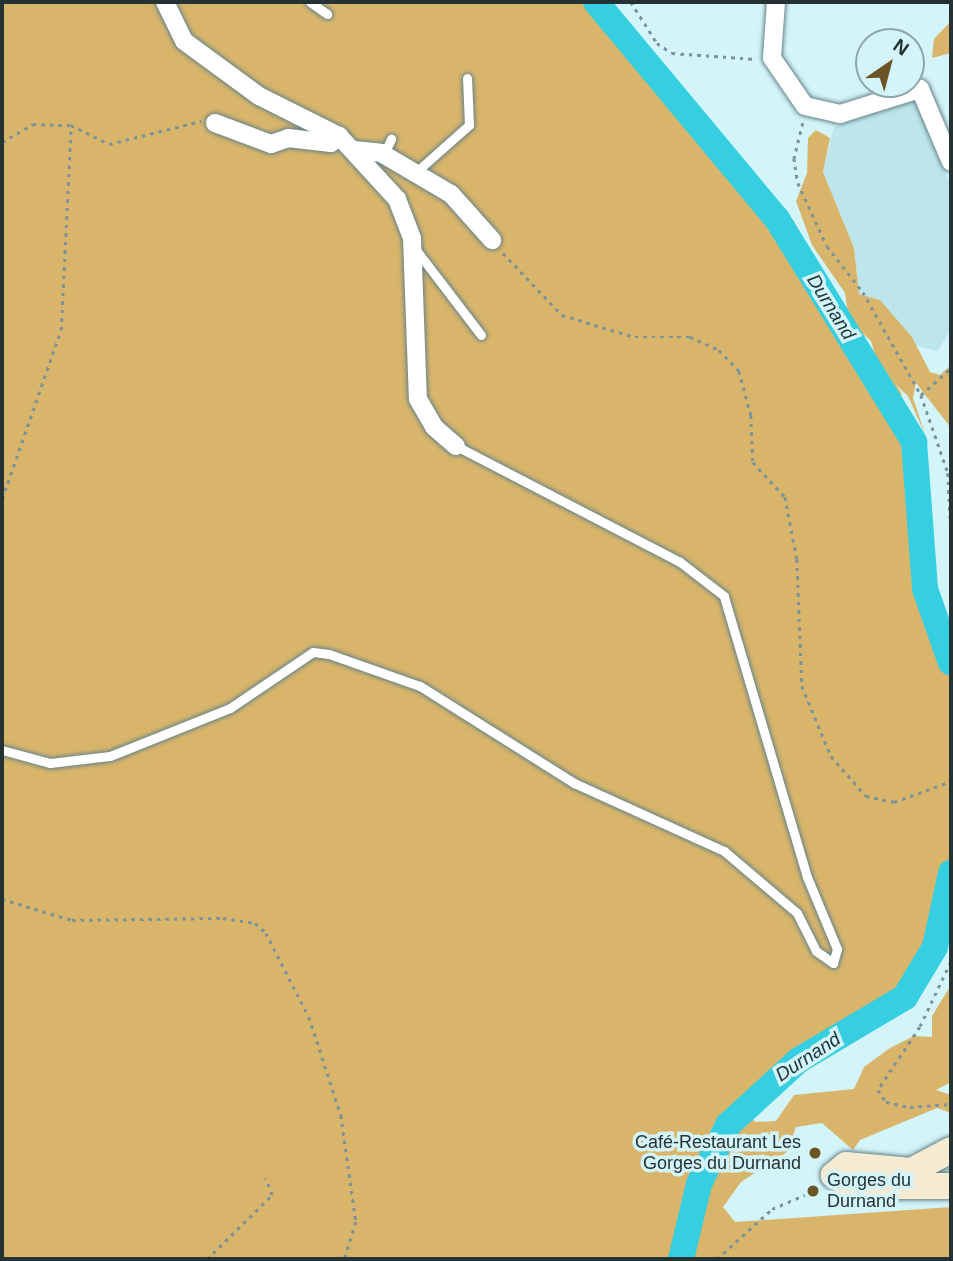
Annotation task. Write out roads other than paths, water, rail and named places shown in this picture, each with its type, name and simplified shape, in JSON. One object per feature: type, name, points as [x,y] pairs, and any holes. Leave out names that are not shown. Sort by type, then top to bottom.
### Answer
[{"type":"street","points":[[165,2],[175,30],[204,57],[260,96],[338,136],[355,150],[402,208],[413,246],[418,399],[434,427],[456,446]]},
{"type":"street","points":[[776,2],[772,58],[805,106],[840,114],[920,89],[951,162]]},
{"type":"street","points":[[215,123],[271,144],[288,138],[331,143],[338,136]]},
{"type":"street","points":[[355,150],[365,146],[387,147],[415,173],[451,194],[492,240]]},
{"type":"street","points":[[951,1150],[911,1171],[846,1165],[834,1175],[852,1186],[951,1186]]},
{"type":"lane","points":[[310,2],[327,14]]},
{"type":"lane","points":[[415,173],[469,125],[467,78]]},
{"type":"lane","points":[[413,246],[481,335]]},
{"type":"lane","points":[[2,750],[50,763],[110,756],[230,708],[313,652],[329,654],[420,686],[574,783],[724,851],[797,912],[816,951],[833,963],[836,949],[807,877],[724,596],[680,562],[456,446]]},
{"type":"waterway","name":"Durnand","points":[[596,2],[777,219],[914,442],[925,589],[951,663]]},
{"type":"waterway","name":"Durnand","points":[[681,1259],[699,1184],[728,1125],[799,1060],[905,997],[935,947],[951,873]]},
{"type":"place","name":"Café-Restaurant Les Gorges du Durnand","points":[[815,1153]]},
{"type":"place","name":"Gorges du Durnand","points":[[813,1191]]}]
